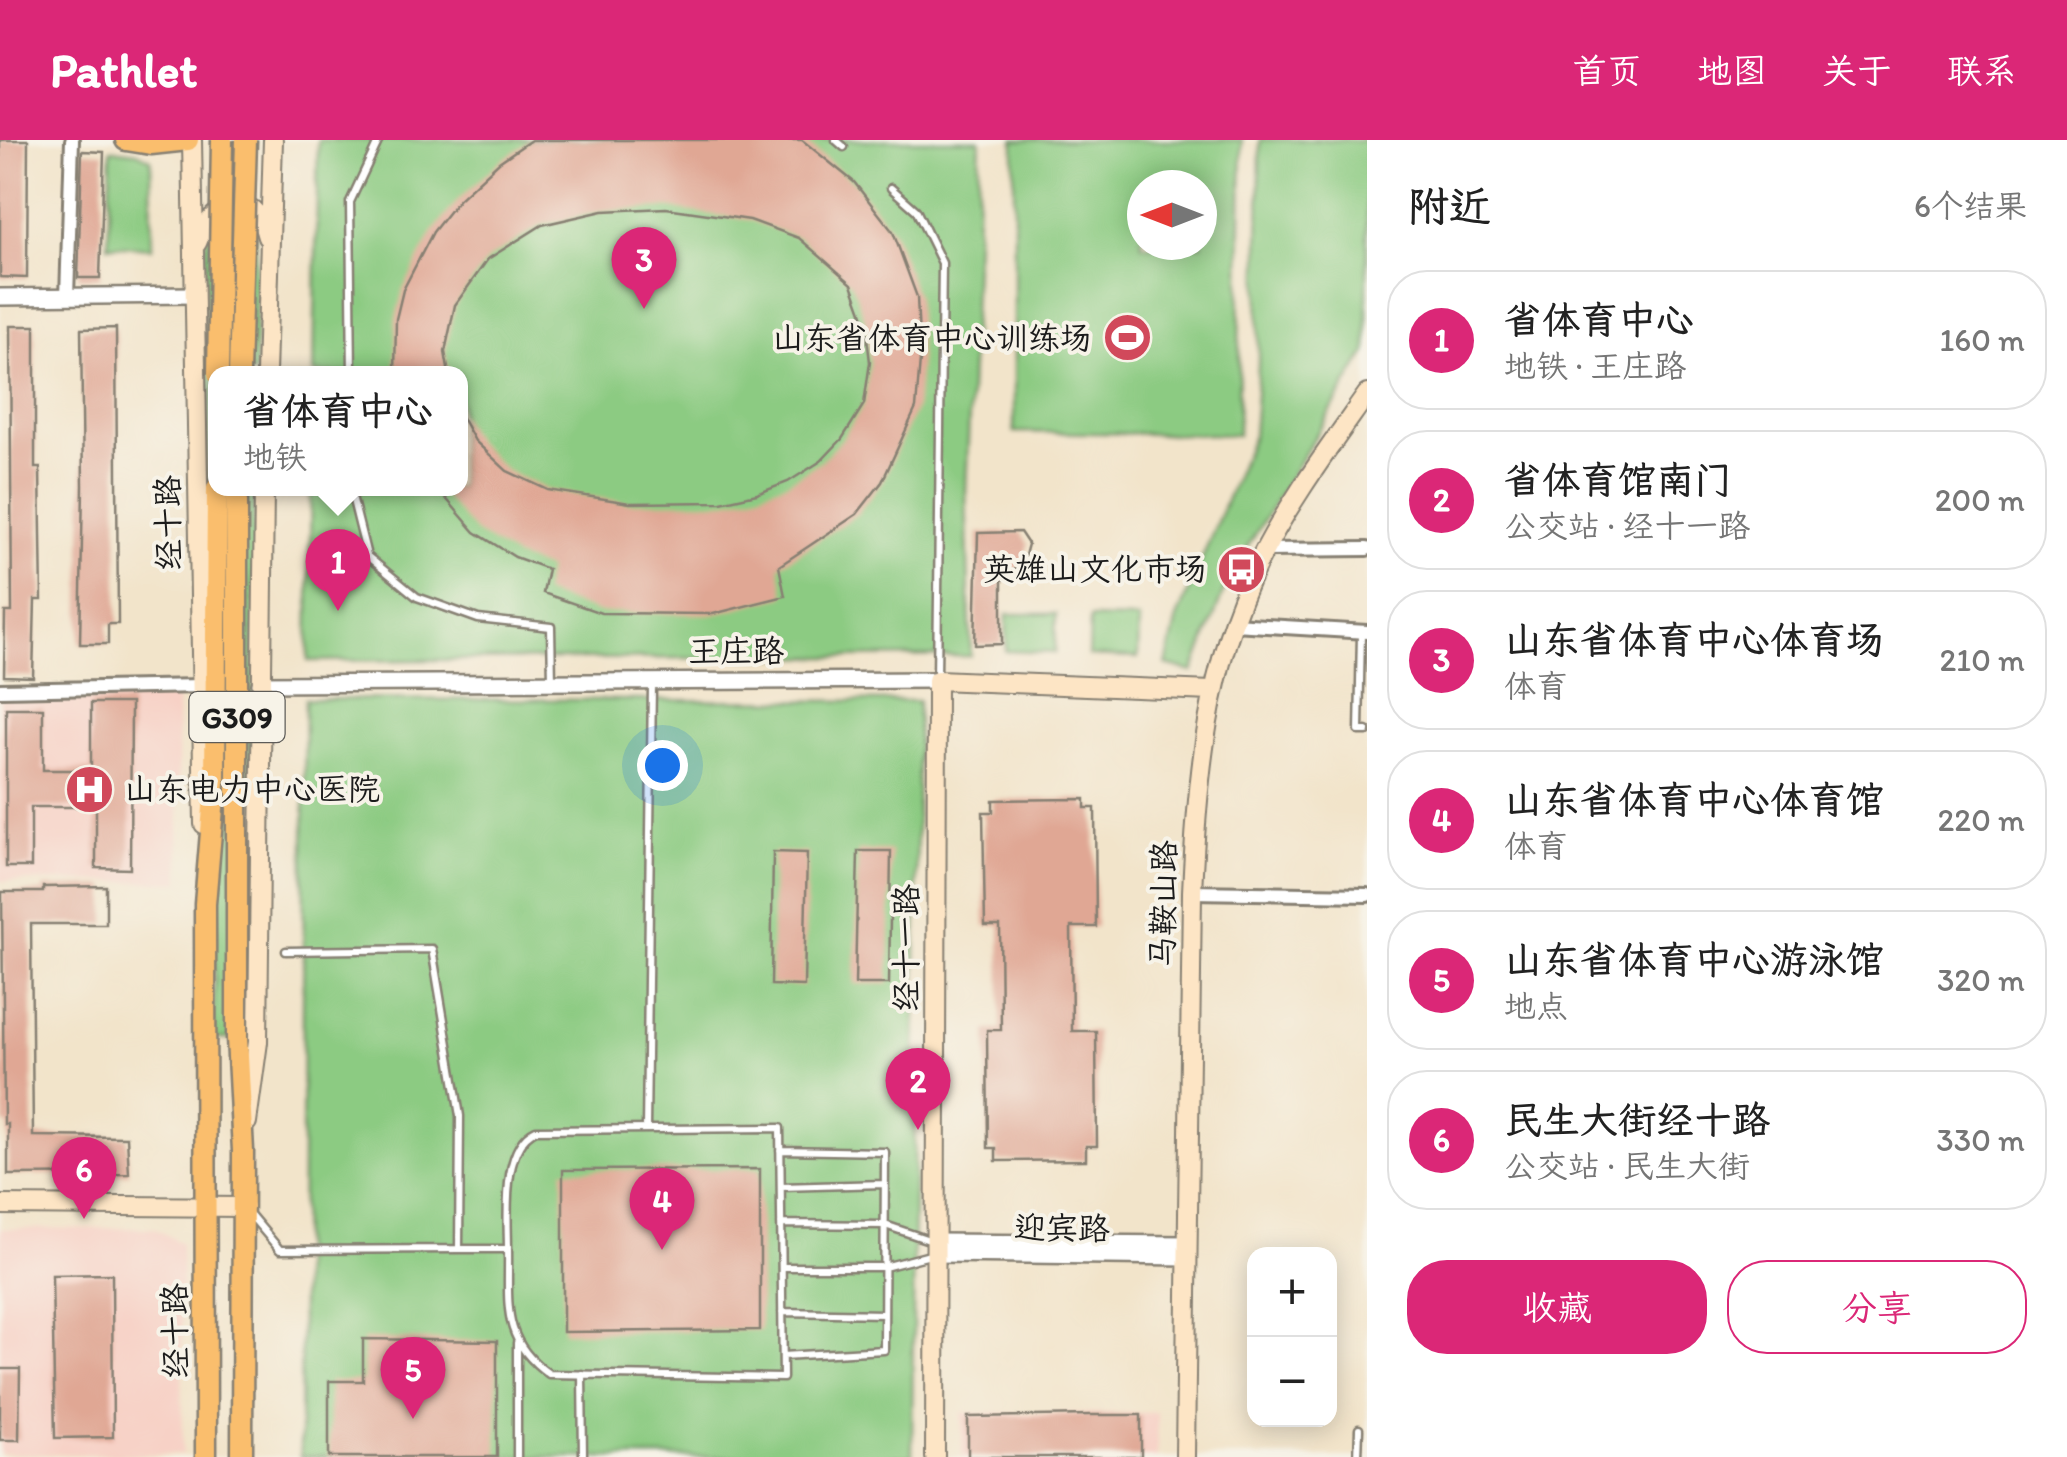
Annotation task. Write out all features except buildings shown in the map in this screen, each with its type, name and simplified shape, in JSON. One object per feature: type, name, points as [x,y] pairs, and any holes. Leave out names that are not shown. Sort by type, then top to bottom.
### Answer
[{"type":"highway","points":[[126,140],[152,144],[190,140]]},
{"type":"highway","points":[[209,140],[223,186]]},
{"type":"highway","points":[[218,366],[222,140]]},
{"type":"highway","points":[[239,366],[246,140]]},
{"type":"highway","name":"经十路","points":[[206,1457],[205,904],[215,784],[216,496]]},
{"type":"highway","name":"经十路","points":[[237,496],[237,1038],[244,1207],[242,1457]]},
{"type":"main road","name":"经十路","points":[[190,140],[205,904]]},
{"type":"main road","points":[[266,366],[273,140]]},
{"type":"main road","points":[[194,252],[212,216],[226,205],[240,203],[258,214],[270,252]]},
{"type":"main road","name":"马鞍山路","points":[[1186,1457],[1192,892],[1196,801],[1212,691],[1233,624],[1265,550],[1367,394]]},
{"type":"main road","name":"经十路","points":[[243,1152],[258,1042],[264,496]]},
{"type":"main road","name":"王庄路","points":[[937,680],[1212,691]]},
{"type":"main road","name":"经十一路","points":[[934,1457],[937,680]]},
{"type":"main road","points":[[0,1205],[244,1207]]},
{"type":"street","points":[[66,296],[72,140]]},
{"type":"street","points":[[0,297],[194,295]]},
{"type":"street","points":[[1265,550],[1367,549]]},
{"type":"street","points":[[1233,624],[1364,632]]},
{"type":"street","name":"王庄路","points":[[260,684],[937,680]]},
{"type":"street","points":[[0,690],[201,686]]},
{"type":"street","points":[[1192,892],[1367,895]]},
{"type":"street","name":"迎宾路","points":[[935,1248],[1188,1250]]},
{"type":"lane","points":[[352,366],[350,202],[379,140]]},
{"type":"lane","points":[[836,140],[844,147]]},
{"type":"lane","points":[[891,188],[916,210],[942,263],[937,680]]},
{"type":"lane","points":[[352,496],[367,556],[416,597],[478,619],[551,627],[552,682]]},
{"type":"lane","points":[[1364,632],[1359,731],[1367,731]]},
{"type":"lane","points":[[646,1129],[652,681]]},
{"type":"lane","points":[[286,951],[432,949],[460,1116],[459,1249]]},
{"type":"lane","points":[[780,1128],[780,1150],[783,1378],[550,1374],[529,1360],[517,1342],[509,1316],[508,1249],[514,1152],[526,1135],[536,1130],[780,1128]]},
{"type":"lane","points":[[780,1150],[885,1152],[884,1350],[783,1356]]},
{"type":"lane","points":[[781,1187],[885,1184]]},
{"type":"lane","points":[[244,1207],[280,1250],[508,1249]]},
{"type":"lane","points":[[781,1224],[885,1225],[935,1248]]},
{"type":"lane","points":[[782,1267],[884,1267],[935,1248]]},
{"type":"lane","points":[[782,1312],[884,1314]]},
{"type":"lane","points":[[517,1342],[517,1457]]},
{"type":"lane","points":[[582,1374],[582,1457]]},
{"type":"lane","points":[[1358,1430],[1358,1457]]},
{"type":"shaded area","name":"山东电力中心医院","points":[[177,696],[180,882],[0,881],[0,697]]},
{"type":"shaded area","points":[[154,1228],[181,1243],[183,1454],[0,1454],[0,1229]]},
{"type":"shaded area","points":[[962,1413],[1157,1413],[1157,1457],[962,1457]]},
{"type":"green space","points":[[318,140],[980,140],[966,491],[971,656],[308,661],[311,496],[468,496],[468,366],[314,366]]},
{"type":"green space","name":"山东省体育中心训练场","points":[[1014,140],[1242,140],[1238,435],[1014,432]]},
{"type":"green space","points":[[1260,140],[1367,140],[1367,352],[1229,577],[1193,672],[1166,665],[1177,618],[1253,436],[1258,365]]},
{"type":"green space","points":[[111,149],[137,152],[151,159],[152,248],[108,245]]},
{"type":"green space","points":[[229,216],[239,217],[256,234],[255,366],[208,366],[208,496],[254,496],[251,1039],[213,1039],[221,743],[208,743],[206,234]]},
{"type":"green space","points":[[1007,614],[1056,614],[1055,653],[1006,651]]},
{"type":"green space","points":[[1090,618],[1139,619],[1138,658],[1089,656]]},
{"type":"green space","points":[[305,699],[918,701],[912,1457],[300,1457]]},
{"type":"place","name":"山东省体育中心体育场","points":[[644,309]]},
{"type":"place","name":"山东省体育中心训练场","points":[[1127,338]]},
{"type":"place","name":"英雄山文化市场","points":[[1242,569]]},
{"type":"place","name":"省体育中心","points":[[338,611]]},
{"type":"place","name":"山东电力中心医院","points":[[89,789]]},
{"type":"place","name":"省体育馆南门","points":[[918,1130]]},
{"type":"place","name":"民生大街经十路","points":[[84,1219]]},
{"type":"place","name":"山东省体育中心体育馆","points":[[662,1250]]},
{"type":"place","name":"山东省体育中心游泳馆","points":[[413,1419]]}]
